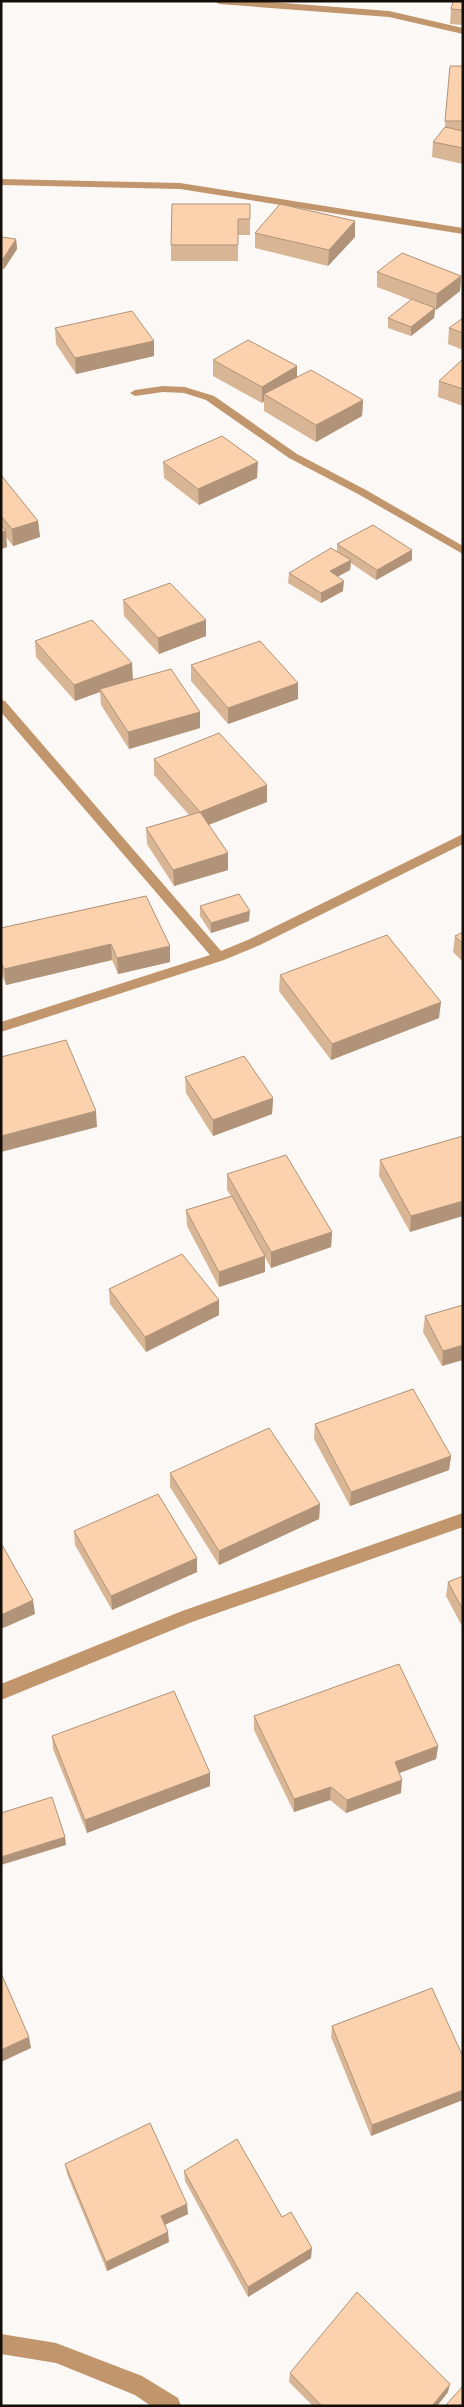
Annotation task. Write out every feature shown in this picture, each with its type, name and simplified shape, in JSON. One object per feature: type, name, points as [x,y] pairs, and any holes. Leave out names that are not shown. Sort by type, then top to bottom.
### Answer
[{"type":"street","points":[[219,1],[389,14],[463,31]]},
{"type":"street","points":[[1,182],[180,186],[463,231]]},
{"type":"street","points":[[136,393],[163,389],[185,390],[210,398],[293,456],[362,492],[463,551]]},
{"type":"street","points":[[1,704],[219,957]]},
{"type":"street","points":[[1,1027],[219,957],[255,942],[463,838]]},
{"type":"street","points":[[1,1692],[188,1616],[463,1520]]},
{"type":"street","points":[[1,2344],[56,2353],[142,2387],[170,2406]]},
{"type":"building","points":[[453,1],[463,1],[463,10],[451,9]]},
{"type":"building","points":[[450,66],[463,66],[463,121],[445,121]]},
{"type":"building","points":[[445,127],[463,131],[463,148],[433,142]]},
{"type":"building","points":[[172,204],[250,204],[250,219],[238,219],[238,245],[171,245]]},
{"type":"building","points":[[280,204],[355,221],[329,250],[255,233]]},
{"type":"building","points":[[1,237],[16,239],[3,259],[1,259]]},
{"type":"building","points":[[402,253],[461,276],[437,294],[377,272]]},
{"type":"building","points":[[412,299],[435,308],[411,327],[388,318]]},
{"type":"building","points":[[132,311],[154,341],[75,358],[55,328]]},
{"type":"building","points":[[463,318],[463,333],[449,328]]},
{"type":"building","points":[[248,340],[297,366],[262,387],[213,360]]},
{"type":"building","points":[[463,359],[463,389],[439,381]]},
{"type":"building","points":[[311,370],[363,400],[316,425],[264,394]]},
{"type":"building","points":[[222,436],[258,462],[198,489],[163,462]]},
{"type":"building","points":[[1,475],[38,521],[12,529],[1,516]]},
{"type":"building","points":[[1,525],[6,531],[1,532]]},
{"type":"building","points":[[373,525],[412,550],[377,570],[337,544]]},
{"type":"building","points":[[331,548],[351,560],[330,571],[344,581],[321,593],[289,573]]},
{"type":"building","points":[[170,583],[206,620],[158,638],[123,600]]},
{"type":"building","points":[[92,620],[132,663],[74,685],[35,641]]},
{"type":"building","points":[[260,641],[298,683],[228,708],[191,665]]},
{"type":"building","points":[[171,669],[200,712],[128,732],[100,689]]},
{"type":"building","points":[[219,733],[267,785],[200,812],[154,759]]},
{"type":"building","points":[[200,812],[228,853],[173,870],[146,828]]},
{"type":"building","points":[[239,894],[250,911],[211,923],[200,906]]},
{"type":"building","points":[[146,896],[170,946],[117,958],[111,944],[4,969],[1,962],[1,928]]},
{"type":"building","points":[[463,932],[463,944],[455,936]]},
{"type":"building","points":[[387,935],[441,1002],[332,1044],[280,975]]},
{"type":"building","points":[[66,1040],[96,1111],[1,1136],[1,1057]]},
{"type":"building","points":[[244,1056],[273,1098],[213,1120],[185,1077]]},
{"type":"building","points":[[463,1136],[463,1201],[411,1216],[380,1160]]},
{"type":"building","points":[[286,1155],[332,1232],[271,1252],[227,1174]]},
{"type":"building","points":[[232,1196],[265,1256],[219,1272],[186,1210]]},
{"type":"building","points":[[182,1254],[219,1300],[145,1337],[109,1289]]},
{"type":"building","points":[[463,1305],[463,1345],[443,1351],[425,1316]]},
{"type":"building","points":[[413,1389],[451,1456],[351,1492],[315,1424]]},
{"type":"building","points":[[269,1428],[320,1504],[219,1551],[170,1473]]},
{"type":"building","points":[[158,1494],[197,1558],[111,1596],[74,1531]]},
{"type":"building","points":[[1,1543],[33,1600],[1,1615]]},
{"type":"building","points":[[463,1576],[463,1610],[448,1582]]},
{"type":"building","points":[[399,1664],[438,1746],[395,1762],[402,1780],[347,1800],[331,1787],[294,1799],[254,1716]]},
{"type":"building","points":[[174,1691],[210,1773],[85,1820],[52,1736]]},
{"type":"building","points":[[52,1797],[65,1837],[1,1857],[1,1813]]},
{"type":"building","points":[[1,1973],[29,2037],[1,2050]]},
{"type":"building","points":[[432,1988],[463,2057],[463,2090],[372,2125],[332,2026]]},
{"type":"building","points":[[150,2123],[187,2204],[161,2216],[168,2232],[106,2262],[65,2164]]},
{"type":"building","points":[[237,2139],[282,2217],[291,2212],[312,2248],[248,2287],[184,2171]]},
{"type":"building","points":[[357,2292],[450,2384],[432,2406],[322,2406],[290,2373]]},
{"type":"building","points":[[463,2386],[463,2406],[445,2406]]}]
